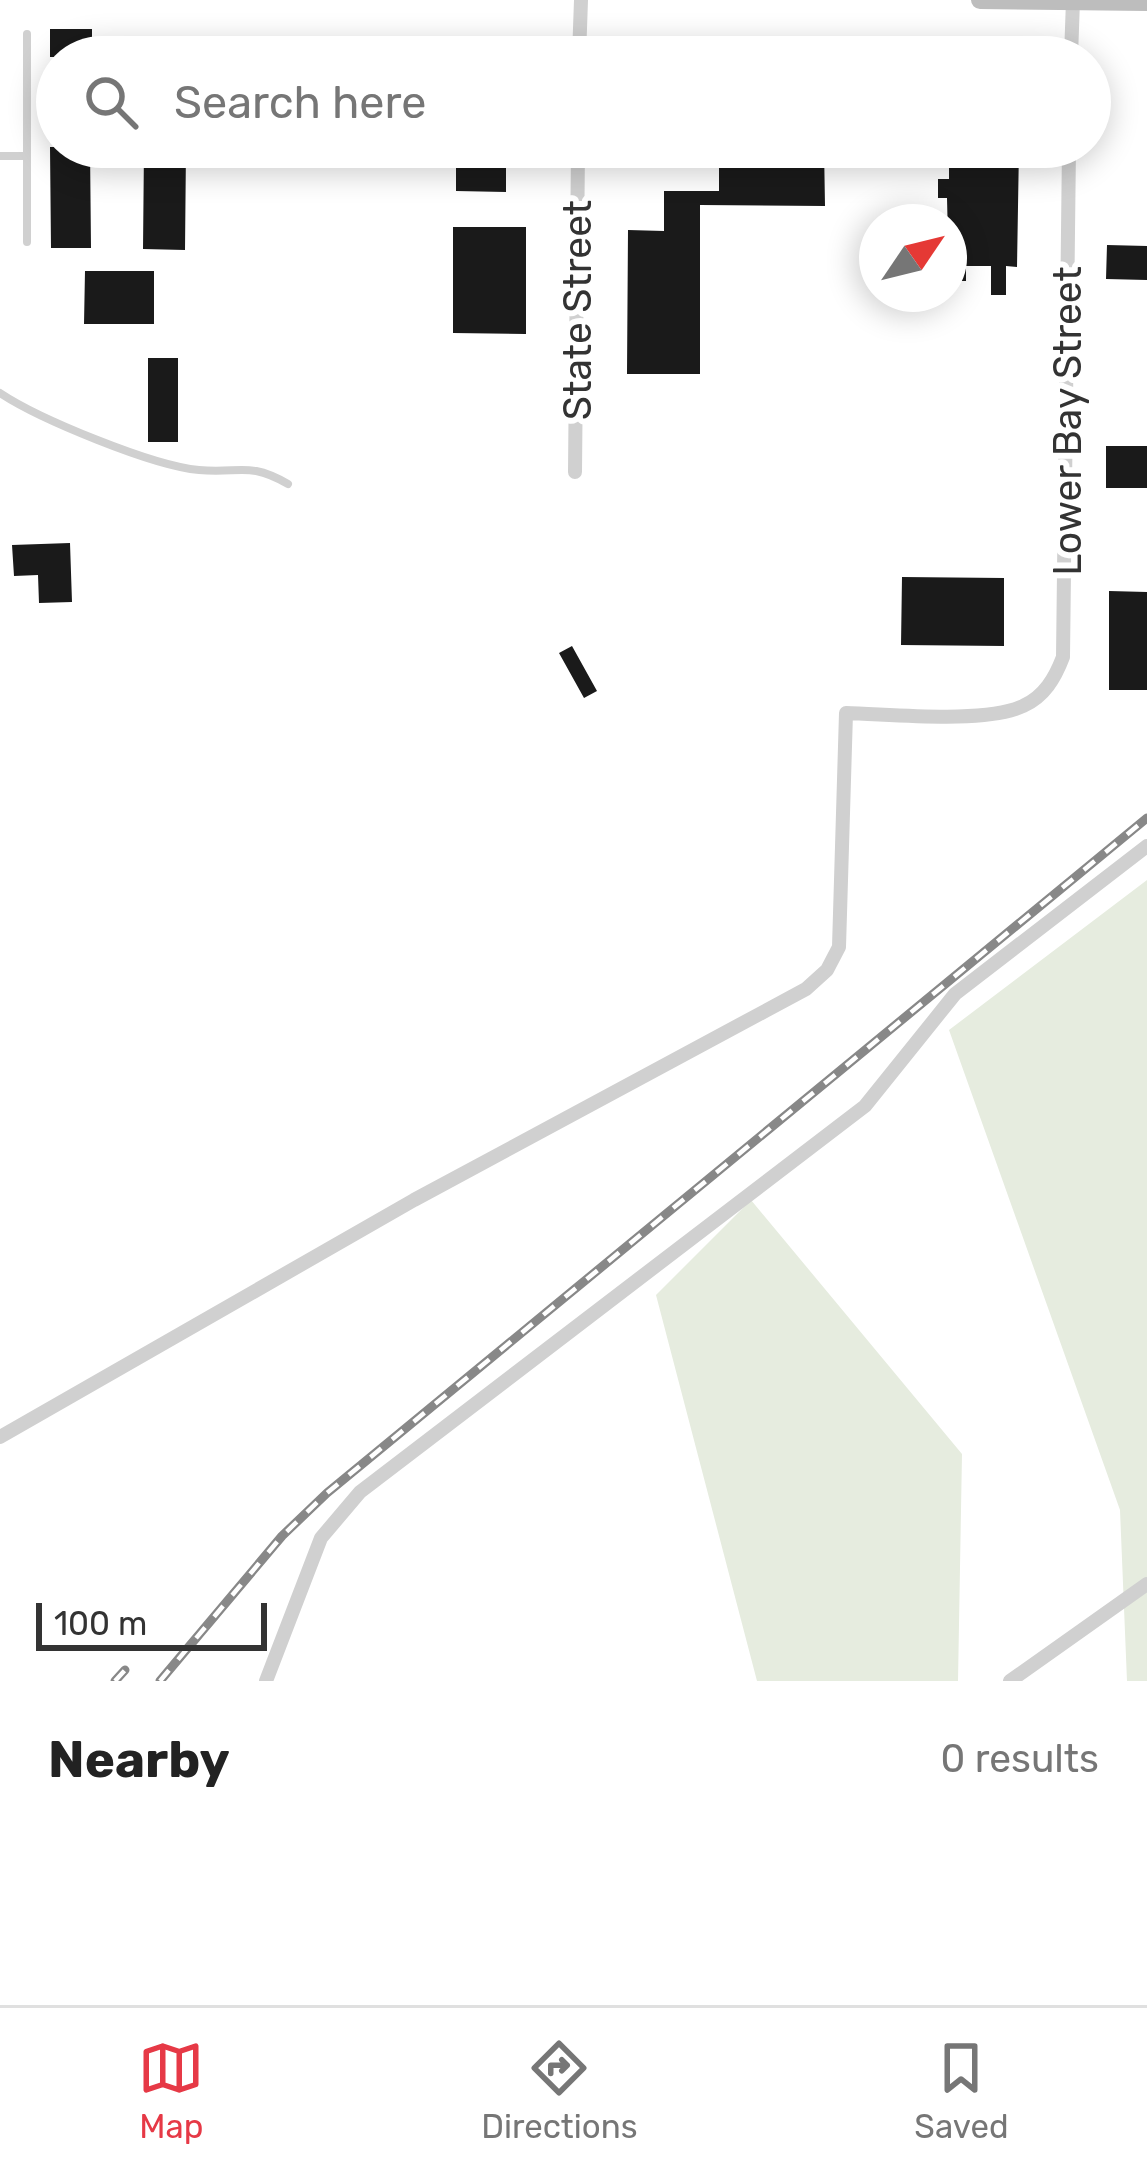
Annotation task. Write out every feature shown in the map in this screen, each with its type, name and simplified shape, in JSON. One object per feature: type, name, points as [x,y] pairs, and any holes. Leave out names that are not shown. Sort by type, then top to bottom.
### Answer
[{"type":"street","points":[[580,36],[581,0]]},
{"type":"street","points":[[980,0],[1147,2]]},
{"type":"street","points":[[1072,36],[1073,1]]},
{"type":"street","name":"State Street","points":[[575,472],[578,168]]},
{"type":"street","name":"Lower Bay Street","points":[[0,1437],[414,1200],[806,988],[827,970],[839,947],[846,713],[998,713],[1027,704],[1056,676],[1066,641],[1070,168]]},
{"type":"street","points":[[266,1681],[321,1538],[360,1492],[865,1106],[956,994],[1147,846]]},
{"type":"street","points":[[1010,1681],[1147,1584]]},
{"type":"lane","points":[[27,34],[28,242]]},
{"type":"lane","points":[[0,156],[27,156]]},
{"type":"lane","points":[[0,393],[29,412],[196,470],[262,469],[288,484]]},
{"type":"shaded area","points":[[1147,880],[1147,1681],[1127,1681],[1120,1510],[949,1030]]},
{"type":"shaded area","points":[[751,1200],[962,1454],[958,1681],[757,1681],[656,1295]]},
{"type":"building","points":[[50,29],[92,29],[92,36],[50,36]]},
{"type":"building","points":[[50,168],[90,168],[91,248],[51,248]]},
{"type":"building","points":[[144,168],[186,168],[185,250],[143,249]]},
{"type":"building","points":[[456,168],[506,168],[506,192],[456,191]]},
{"type":"building","points":[[719,168],[824,168],[825,206],[700,205],[700,374],[627,374],[628,230],[664,231],[664,191],[719,191]]},
{"type":"building","points":[[949,168],[1019,168],[1017,267],[1006,266],[1006,295],[991,295],[991,266],[967,266],[967,204],[947,204],[947,198],[938,198],[938,179],[949,179]]},
{"type":"building","points":[[453,227],[526,227],[526,334],[453,333]]},
{"type":"building","points":[[1107,245],[1147,246],[1147,280],[1106,279]]},
{"type":"building","points":[[85,271],[154,271],[154,324],[84,324]]},
{"type":"building","points":[[148,358],[178,358],[178,442],[148,442]]},
{"type":"building","points":[[1106,446],[1147,446],[1147,488],[1106,488]]},
{"type":"building","points":[[70,543],[72,602],[39,603],[38,575],[14,576],[12,545]]},
{"type":"building","points":[[902,577],[1004,578],[1004,646],[901,645]]},
{"type":"building","points":[[1109,591],[1147,592],[1147,690],[1109,690]]},
{"type":"building","points":[[572,646],[597,691],[584,698],[559,653]]},
{"type":"railway","points":[[160,1681],[282,1536],[327,1493],[1147,818]]},
{"type":"railway","points":[[115,1681],[125,1670]]}]
